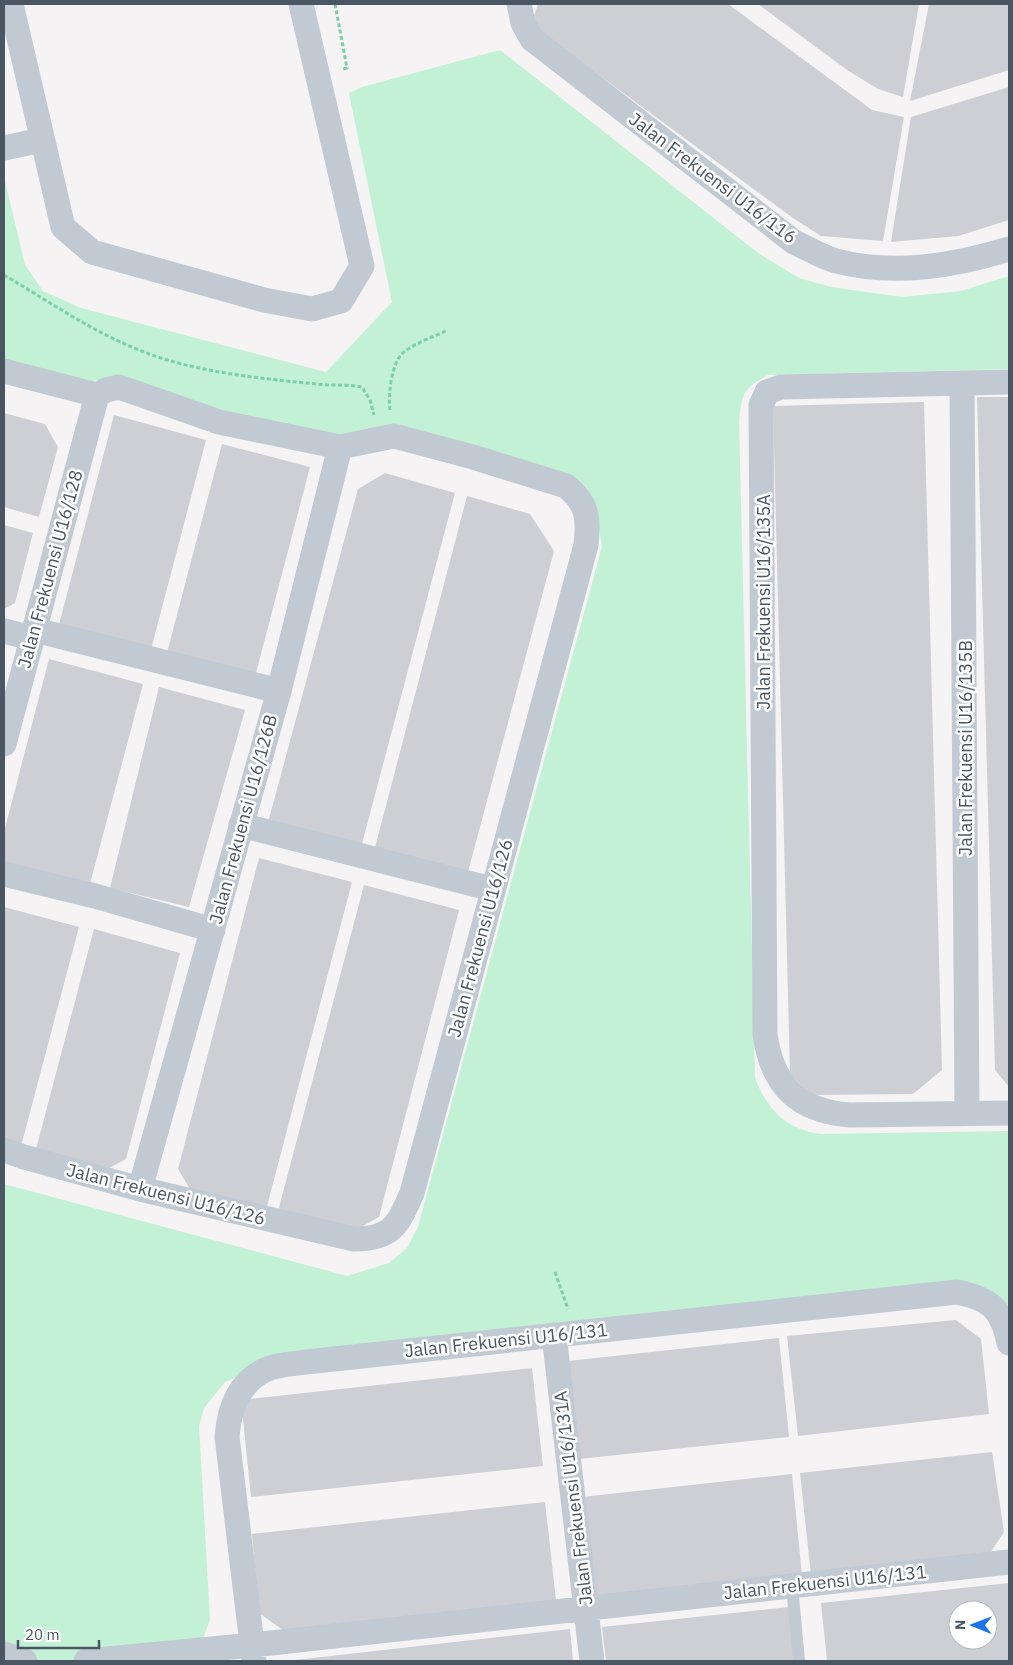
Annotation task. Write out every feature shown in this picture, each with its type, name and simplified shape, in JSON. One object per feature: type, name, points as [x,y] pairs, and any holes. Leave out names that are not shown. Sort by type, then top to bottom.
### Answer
[{"type":"street","points":[[11,4],[64,227],[92,252],[264,300],[312,309],[341,301],[362,266],[301,4]]},
{"type":"street","name":"Jalan Frekuensi U16/116","points":[[519,5],[523,23],[532,39],[794,242],[835,260],[907,269],[948,264],[1009,249]]},
{"type":"street","points":[[4,148],[42,140]]},
{"type":"street","points":[[4,371],[97,395],[106,390],[119,387],[219,422],[340,447]]},
{"type":"street","name":"Jalan Frekuensi U16/135A","points":[[967,1113],[850,1115],[828,1113],[808,1106],[791,1093],[777,1076],[768,1056],[765,1025],[761,405],[767,392],[781,387],[1009,382]]},
{"type":"street","name":"Jalan Frekuensi U16/135B","points":[[962,383],[967,1113]]},
{"type":"street","name":"Jalan Frekuensi U16/128","points":[[4,744],[97,395]]},
{"type":"street","name":"Jalan Frekuensi U16/126","points":[[4,1150],[140,1189],[354,1239],[381,1236],[392,1230],[400,1220],[412,1194],[492,889],[586,545],[588,526],[585,509],[578,496],[566,486],[473,457],[387,436],[340,447]]},
{"type":"street","name":"Jalan Frekuensi U16/126B","points":[[140,1189],[279,691],[340,447]]},
{"type":"street","points":[[4,631],[33,634],[279,691]]},
{"type":"street","points":[[241,825],[492,889]]},
{"type":"street","points":[[4,874],[95,896],[213,930]]},
{"type":"street","points":[[967,1113],[1009,1113]]},
{"type":"street","name":"Jalan Frekuensi U16/131","points":[[1009,1343],[999,1312],[987,1301],[957,1292],[280,1366],[265,1370],[239,1392],[228,1420],[227,1437],[254,1653],[586,1608],[1009,1562]]},
{"type":"street","name":"Jalan Frekuensi U16/131A","points":[[566,1334],[586,1608],[592,1661]]},
{"type":"street","points":[[86,1661],[254,1653]]},
{"type":"street","points":[[4,1654],[25,1661]]},
{"type":"lane","points":[[792,1586],[798,1661]]},
{"type":"path","points":[[4,275],[90,327],[145,353],[254,377],[323,385],[362,387],[387,436]]},
{"type":"path","points":[[387,436],[388,398],[393,372],[403,352],[446,331]]},
{"type":"path","points":[[555,1272],[566,1334]]},
{"type":"green space","points":[[500,50],[758,253],[799,278],[831,287],[902,297],[961,291],[1009,276],[1009,369],[768,375],[753,384],[745,393],[741,404],[739,421],[755,1078],[765,1099],[779,1116],[788,1123],[809,1132],[821,1134],[1009,1131],[1009,1330],[963,1295],[255,1369],[225,1382],[204,1408],[199,1426],[210,1620],[204,1636],[191,1651],[124,1661],[12,1661],[4,1657],[4,1184],[347,1276],[389,1263],[407,1248],[418,1227],[602,546],[596,516],[582,492],[409,427],[340,448],[207,418],[97,380],[81,385],[4,366],[4,177],[25,265],[43,291],[81,308],[326,372],[392,302],[349,93],[362,87]]},
{"type":"building","points":[[538,4],[728,4],[872,110],[904,117],[883,241],[821,236],[793,218],[531,25]]},
{"type":"building","points":[[758,4],[919,4],[903,97],[878,89],[847,70]]},
{"type":"building","points":[[929,4],[1009,4],[1009,70],[910,101]]},
{"type":"building","points":[[1009,87],[1009,220],[958,236],[891,242],[911,117]]},
{"type":"building","points":[[977,397],[1009,397],[1009,1087],[995,1070]]},
{"type":"building","points":[[924,402],[942,1070],[913,1094],[811,1095],[790,1074],[773,406]]},
{"type":"building","points":[[4,413],[45,424],[58,447],[39,517],[4,507]]},
{"type":"building","points":[[114,415],[206,440],[148,661],[56,636]]},
{"type":"building","points":[[222,444],[310,467],[252,688],[164,664]]},
{"type":"building","points":[[385,473],[455,493],[359,855],[266,830],[358,489]]},
{"type":"building","points":[[467,496],[530,514],[554,551],[465,883],[372,859]]},
{"type":"building","points":[[4,525],[33,533],[15,603],[4,609]]},
{"type":"building","points":[[49,659],[143,684],[86,899],[4,877],[4,832]]},
{"type":"building","points":[[159,687],[245,710],[189,907],[110,888]]},
{"type":"building","points":[[259,858],[352,882],[265,1214],[193,1194],[178,1169]]},
{"type":"building","points":[[364,885],[459,910],[379,1217],[343,1237],[276,1219]]},
{"type":"building","points":[[4,907],[79,927],[19,1154],[4,1149]]},
{"type":"building","points":[[94,929],[180,953],[126,1159],[96,1175],[34,1157]]},
{"type":"building","points":[[956,1320],[981,1339],[989,1414],[798,1436],[787,1336]]},
{"type":"building","points":[[779,1338],[789,1437],[579,1459],[568,1361]]},
{"type":"building","points":[[532,1368],[543,1466],[251,1497],[241,1400]]},
{"type":"building","points":[[992,1452],[1004,1532],[986,1559],[811,1575],[800,1473]]},
{"type":"building","points":[[792,1474],[802,1576],[594,1599],[582,1497]]},
{"type":"building","points":[[545,1502],[556,1600],[284,1631],[259,1613],[252,1534]]},
{"type":"building","points":[[1009,1583],[1009,1661],[827,1661],[821,1603]]},
{"type":"building","points":[[789,1607],[794,1661],[606,1661],[602,1627]]},
{"type":"building","points":[[570,1629],[573,1661],[294,1661],[295,1660]]}]
